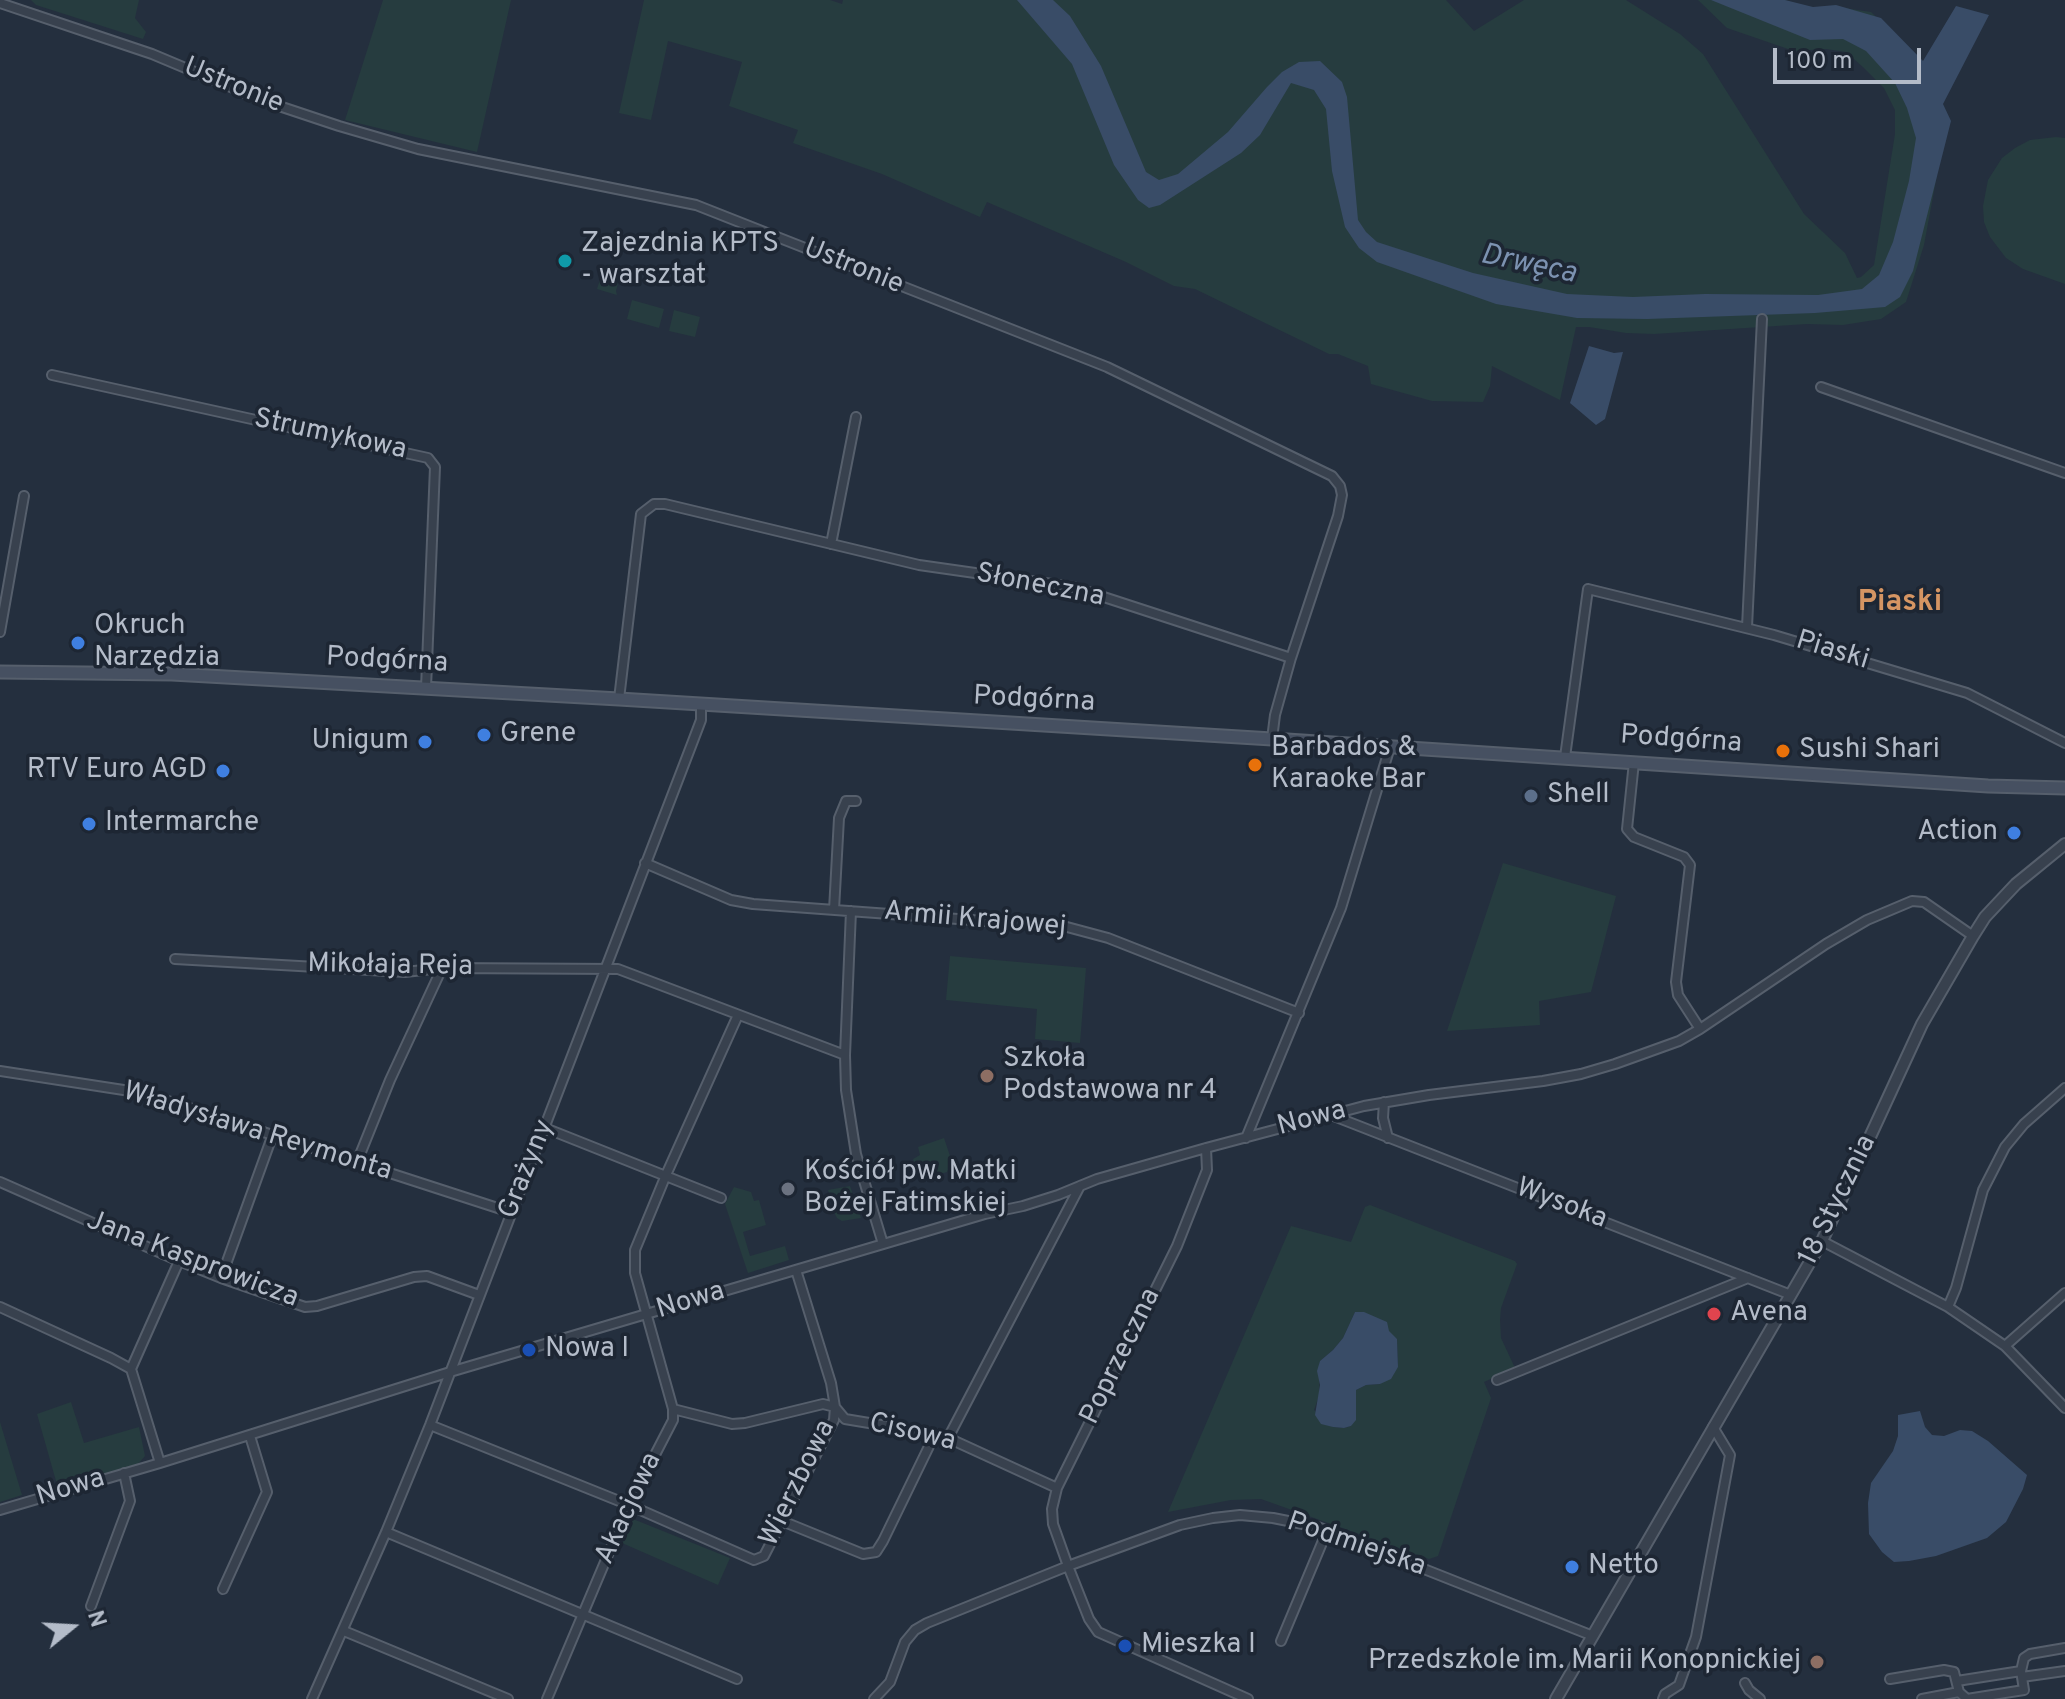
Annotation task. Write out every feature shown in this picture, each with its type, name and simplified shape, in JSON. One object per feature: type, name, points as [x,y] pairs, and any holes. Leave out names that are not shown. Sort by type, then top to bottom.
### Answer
[{"type":"main road","name":"Podgórna","points":[[0,672],[172,674],[426,688],[1565,757],[1988,786],[2065,788]]},
{"type":"street","name":"Ustronie","points":[[0,3],[152,54],[264,101],[418,149],[696,205],[1107,367],[1332,476],[1340,486],[1342,495],[1338,516],[1291,658],[1275,715],[1272,739]]},
{"type":"street","points":[[1747,627],[1762,319]]},
{"type":"street","name":"Strumykowa","points":[[52,375],[428,458],[435,467],[426,688]]},
{"type":"street","points":[[1821,387],[2065,473]]},
{"type":"street","points":[[831,544],[856,417]]},
{"type":"street","points":[[0,632],[24,496]]},
{"type":"street","name":"Słoneczna","points":[[619,699],[641,514],[654,504],[665,504],[919,565],[1073,587],[1291,658]]},
{"type":"street","name":"Piaski","points":[[1565,757],[1588,589],[1747,627],[1967,693],[2065,743]]},
{"type":"street","name":"Grażyny","points":[[312,1699],[344,1631],[430,1425],[701,720],[701,705]]},
{"type":"street","points":[[1246,1138],[1341,908],[1390,747]]},
{"type":"street","points":[[1634,762],[1627,829],[1634,837],[1684,857],[1690,865],[1676,982],[1678,995],[1700,1029]]},
{"type":"street","points":[[834,910],[839,818],[846,801],[856,801]]},
{"type":"street","name":"18 Stycznia","points":[[1556,1699],[1822,1241],[1922,1024],[1973,936],[1985,917],[2016,884],[2065,844]]},
{"type":"street","name":"Armii Krajowej","points":[[645,863],[731,900],[753,904],[1067,927],[1108,938],[1299,1013]]},
{"type":"street","name":"Nowa","points":[[0,1510],[250,1436],[450,1372],[985,1214],[1023,1206],[1097,1179],[1206,1148],[1384,1102],[1581,1074],[1673,1043],[1700,1029],[1826,944],[1867,920],[1905,904],[1919,900],[1924,902],[1973,936]]},
{"type":"street","points":[[851,911],[846,1090],[856,1154],[883,1244]]},
{"type":"street","name":"Mikołaja Reja","points":[[175,959],[405,972],[442,968],[618,969],[845,1055]]},
{"type":"street","points":[[357,1162],[390,1080],[442,968]]},
{"type":"street","points":[[673,1409],[635,1273],[635,1250],[738,1015]]},
{"type":"street","name":"Władysława Reymonta","points":[[0,1071],[143,1093],[510,1212]]},
{"type":"street","points":[[1948,1307],[1983,1190],[2005,1147],[2024,1124],[2065,1088]]},
{"type":"street","name":"Nowa","points":[[1384,1102],[1383,1118],[1388,1138]]},
{"type":"street","name":"Wysoka","points":[[1330,1115],[1791,1295]]},
{"type":"street","points":[[545,1128],[721,1198]]},
{"type":"street","points":[[221,1278],[273,1134]]},
{"type":"street","name":"Poprzeczna","points":[[1068,1566],[1053,1524],[1052,1503],[1177,1246],[1207,1170],[1206,1148]]},
{"type":"street","name":"Jana Kasprowicza","points":[[0,1182],[179,1261],[305,1307],[427,1276],[479,1295]]},
{"type":"street","points":[[948,1438],[1080,1186]]},
{"type":"street","points":[[1822,1241],[1948,1307],[2005,1346],[2065,1408]]},
{"type":"street","points":[[160,1463],[131,1369],[179,1261]]},
{"type":"street","name":"Wierzbowa","points":[[629,1505],[754,1560],[764,1556],[834,1420],[831,1383],[796,1270]]},
{"type":"street","points":[[1497,1380],[1749,1278]]},
{"type":"street","points":[[2005,1346],[2065,1293]]},
{"type":"street","points":[[0,1307],[131,1369]]},
{"type":"street","name":"Cisowa","points":[[673,1409],[732,1424],[823,1404],[835,1407],[845,1419],[948,1438],[1057,1488]]},
{"type":"street","name":"Akacjowa","points":[[547,1699],[629,1505],[673,1420],[673,1409]]},
{"type":"street","points":[[430,1425],[629,1505]]},
{"type":"street","points":[[1663,1699],[1665,1694],[1679,1685],[1696,1637],[1730,1455],[1713,1427]]},
{"type":"street","points":[[782,1521],[863,1554],[876,1552],[935,1434]]},
{"type":"street","points":[[223,1589],[267,1492],[250,1436]]},
{"type":"street","points":[[91,1606],[130,1501],[124,1473]]},
{"type":"street","name":"Podmiejska","points":[[874,1699],[890,1682],[905,1642],[915,1630],[927,1623],[1180,1525],[1240,1515],[1273,1518],[1327,1531],[1593,1636]]},
{"type":"street","points":[[1281,1641],[1327,1531]]},
{"type":"street","points":[[386,1532],[737,1679]]},
{"type":"street","points":[[1068,1566],[1089,1619],[1098,1632],[1228,1695],[1248,1699]]},
{"type":"street","points":[[344,1631],[508,1699]]},
{"type":"street","points":[[1890,1679],[1944,1670],[1954,1672],[1959,1692],[1967,1699],[2024,1690],[2024,1658],[2030,1654],[2065,1648]]},
{"type":"street","points":[[1957,1681],[2065,1671]]},
{"type":"street","points":[[1745,1683],[1760,1699]]},
{"type":"street","points":[[1922,1699],[1959,1692]]},
{"type":"green space","points":[[31,0],[139,0],[135,18],[146,32],[143,39],[36,5]]},
{"type":"green space","points":[[383,0],[511,0],[477,152],[345,120]]},
{"type":"green space","points":[[644,0],[830,0],[842,4],[843,0],[1446,0],[1474,31],[1524,0],[1626,0],[1680,34],[1703,54],[1804,214],[1845,253],[1857,278],[1861,277],[1874,265],[1895,134],[1895,110],[1884,88],[1846,52],[1826,49],[1794,51],[1727,28],[1698,0],[1785,0],[1812,10],[1844,8],[1871,12],[1917,56],[1939,119],[1937,175],[1924,245],[1906,302],[1881,319],[1843,325],[1807,324],[1654,334],[1576,327],[1560,400],[1492,366],[1490,386],[1483,402],[1432,401],[1371,384],[1368,366],[1338,354],[1329,354],[1195,289],[1174,286],[987,202],[980,217],[882,174],[793,143],[798,130],[729,106],[742,62],[668,41],[651,120],[619,113]]},
{"type":"green space","points":[[2065,138],[2065,284],[2023,269],[2006,258],[1990,237],[1984,222],[1983,206],[1988,180],[2002,158],[2030,140]]},
{"type":"green space","points":[[608,264],[622,268],[617,295],[597,289]]},
{"type":"green space","points":[[632,300],[664,309],[659,328],[627,319]]},
{"type":"green space","points":[[674,310],[700,317],[695,337],[669,331]]},
{"type":"green space","points":[[1503,863],[1616,896],[1591,992],[1539,1001],[1540,1025],[1447,1031]]},
{"type":"green space","points":[[950,956],[1086,968],[1080,1043],[1035,1039],[1037,1009],[946,1000]]},
{"type":"green space","points":[[944,1138],[952,1162],[947,1172],[920,1180],[913,1159],[920,1155],[918,1147]]},
{"type":"green space","points":[[850,1186],[861,1218],[842,1221],[835,1214],[828,1190]]},
{"type":"green space","points":[[734,1187],[751,1192],[754,1201],[759,1200],[766,1225],[743,1232],[750,1256],[785,1246],[789,1260],[748,1273],[725,1204]]},
{"type":"green space","points":[[1370,1205],[1517,1264],[1501,1308],[1500,1320],[1501,1338],[1515,1368],[1484,1382],[1491,1398],[1438,1556],[1429,1559],[1261,1499],[1231,1500],[1168,1512],[1291,1226],[1351,1242],[1365,1207]],"holes":[[[1355,1312],[1397,1339],[1398,1367],[1380,1384],[1366,1385],[1356,1390],[1351,1426],[1333,1427],[1314,1410],[1319,1396],[1320,1361],[1343,1338]]]},
{"type":"green space","points":[[71,1402],[84,1443],[139,1427],[145,1456],[138,1464],[58,1488],[37,1414]]},
{"type":"green space","points":[[0,1422],[22,1495],[0,1502]]},
{"type":"green space","points":[[633,1519],[730,1558],[718,1585],[622,1543]]},
{"type":"water","points":[[1017,0],[1053,0],[1070,16],[1101,66],[1146,172],[1159,180],[1178,174],[1228,132],[1282,72],[1299,62],[1320,61],[1342,82],[1347,97],[1358,220],[1377,242],[1473,273],[1567,294],[1633,297],[1818,295],[1862,289],[1879,275],[1893,242],[1909,181],[1916,138],[1895,83],[1866,51],[1843,39],[1810,40],[1711,0],[1785,0],[1813,7],[1836,5],[1881,18],[1923,61],[1956,6],[1989,15],[1943,104],[1951,121],[1913,271],[1900,297],[1885,307],[1815,313],[1647,319],[1577,318],[1496,304],[1377,262],[1359,248],[1345,227],[1332,171],[1326,109],[1314,90],[1291,83],[1260,135],[1241,153],[1160,205],[1149,208],[1138,200],[1114,165],[1072,64]]},
{"type":"water","points":[[1589,346],[1614,353],[1623,352],[1605,419],[1596,425],[1570,403]]},
{"type":"water","points":[[1355,1312],[1364,1312],[1387,1322],[1389,1331],[1397,1339],[1398,1367],[1391,1379],[1356,1390],[1356,1420],[1351,1426],[1333,1427],[1321,1424],[1315,1415],[1320,1385],[1317,1371],[1320,1361],[1343,1338]]},
{"type":"water","points":[[1920,1411],[1925,1427],[1932,1435],[1972,1431],[2027,1475],[2006,1522],[1987,1538],[1936,1556],[1894,1562],[1869,1534],[1871,1483],[1893,1451],[1898,1436],[1898,1415]]},
{"type":"place","name":"Zajezdnia KPTS - warsztat","points":[[565,261]]},
{"type":"place","name":"Okruch Narzędzia","points":[[78,643]]},
{"type":"place","name":"Grene","points":[[484,735]]},
{"type":"place","name":"Unigum","points":[[425,742]]},
{"type":"place","name":"Sushi Shari","points":[[1783,751]]},
{"type":"place","name":"Barbados & Karaoke Bar","points":[[1255,765]]},
{"type":"place","name":"RTV Euro AGD","points":[[223,771]]},
{"type":"place","name":"Shell","points":[[1531,796]]},
{"type":"place","name":"Intermarche","points":[[89,824]]},
{"type":"place","name":"Action","points":[[2014,833]]},
{"type":"place","name":"Szkoła Podstawowa nr 4","points":[[987,1076]]},
{"type":"place","name":"Kościół pw. Matki Bożej Fatimskiej","points":[[788,1189]]},
{"type":"place","name":"Avena","points":[[1714,1314]]},
{"type":"place","name":"Nowa I","points":[[529,1350]]},
{"type":"place","name":"Netto","points":[[1572,1567]]},
{"type":"place","name":"Mieszka I","points":[[1125,1646]]},
{"type":"place","name":"Przedszkole im. Marii Konopnickiej","points":[[1817,1662]]},
{"type":"district","name":"Piaski","points":[[1900,604]]},
{"type":"water label","name":"Drwęca","points":[[1528,266]]}]
